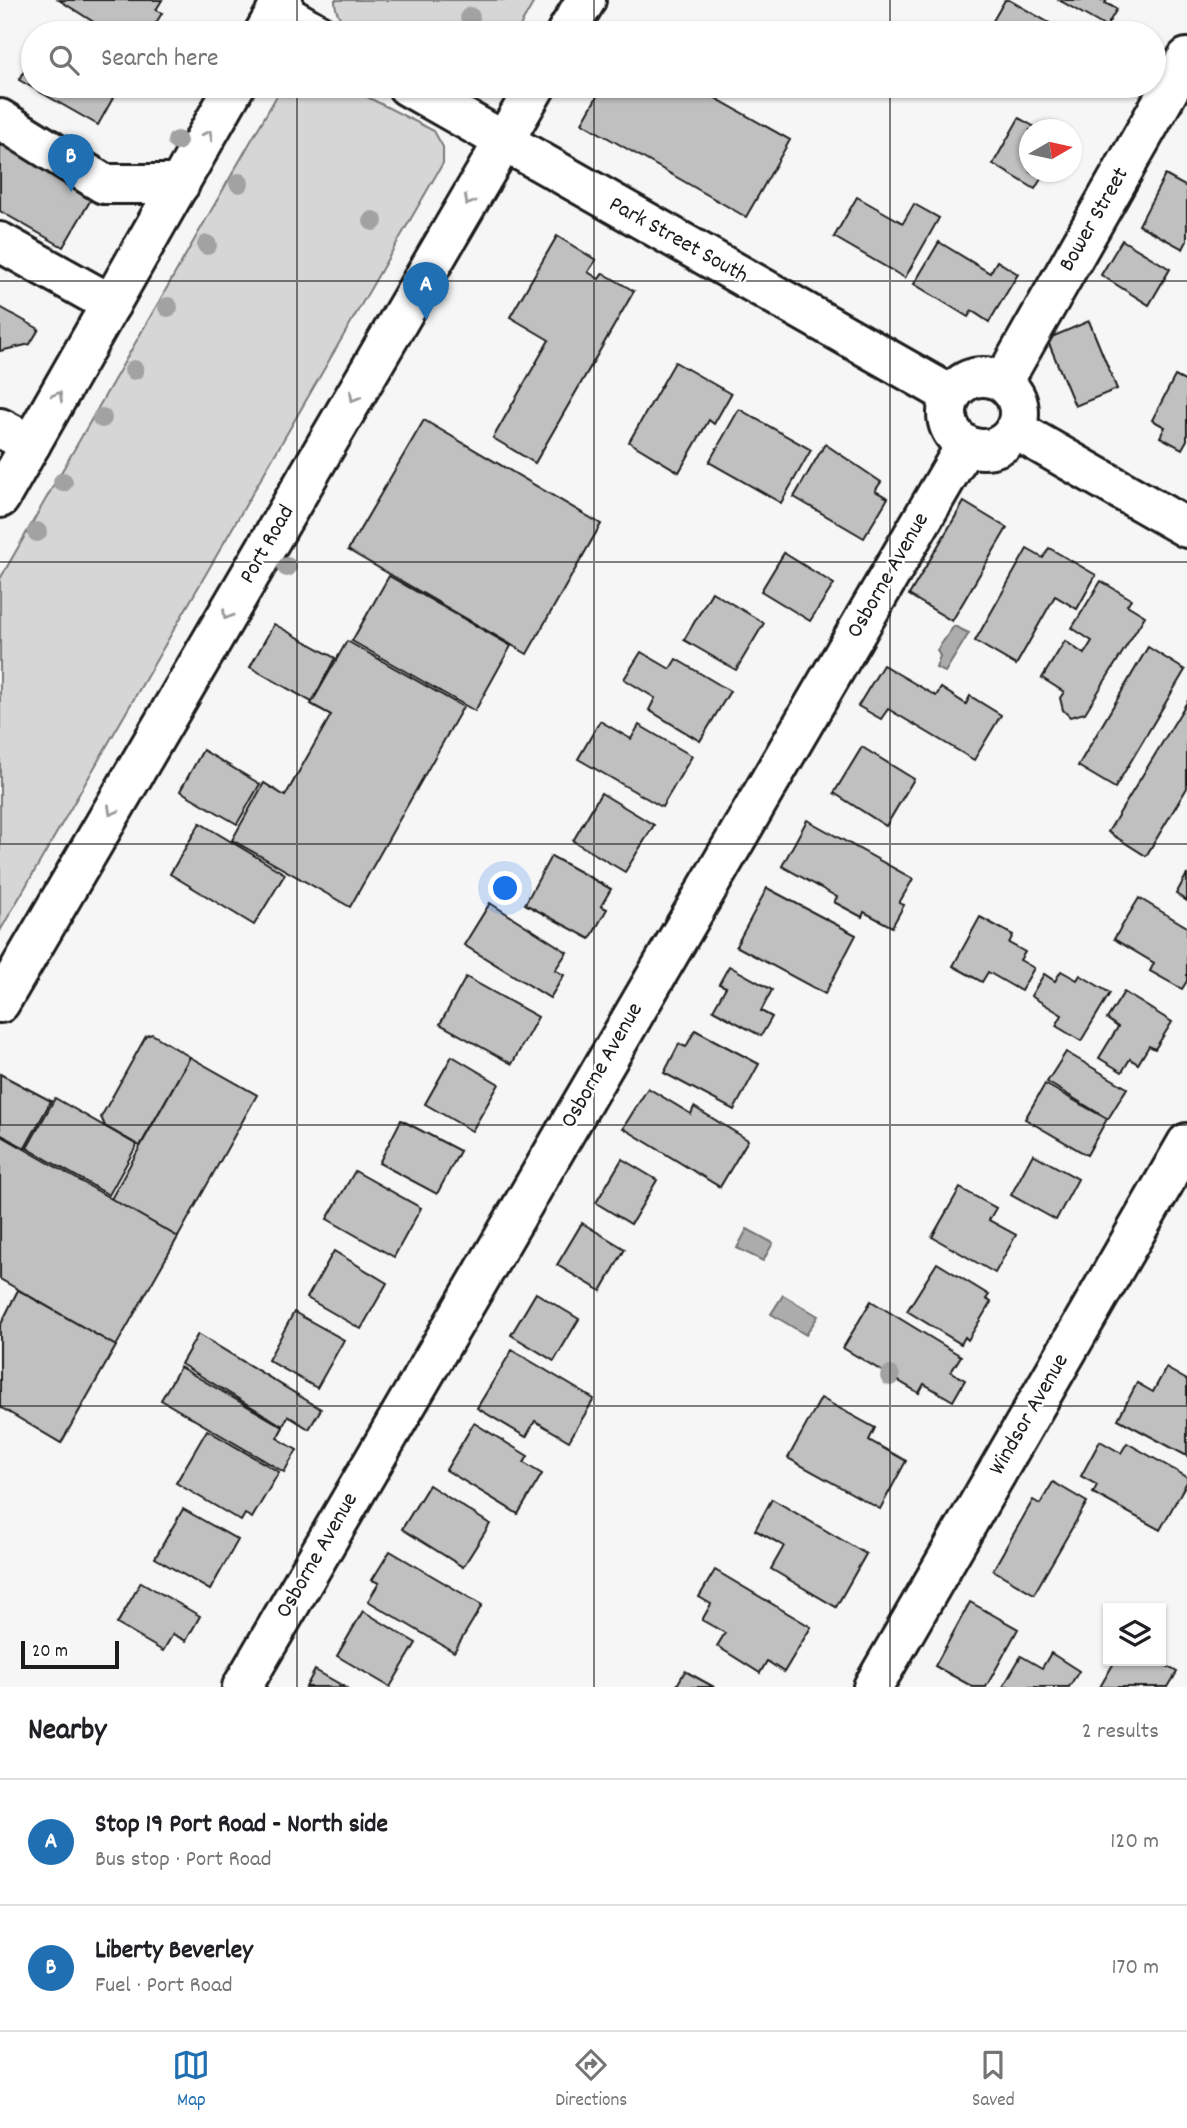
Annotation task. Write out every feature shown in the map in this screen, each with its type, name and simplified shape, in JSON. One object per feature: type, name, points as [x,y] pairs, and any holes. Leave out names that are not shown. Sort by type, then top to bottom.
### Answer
[{"type":"main road","points":[[573,21],[586,0]]},
{"type":"main road","name":"Bower Street","points":[[1166,95],[1187,58]]},
{"type":"main road","points":[[0,498],[15,436],[111,304],[228,98]]},
{"type":"main road","name":"Park Street South","points":[[428,98],[951,395]]},
{"type":"main road","name":"Port Road","points":[[0,1003],[529,98]]},
{"type":"main road","name":"Bower Street","points":[[1003,382],[1164,98]]},
{"type":"main road","points":[[0,119],[104,184],[180,184]]},
{"type":"main road","points":[[0,242],[111,304]]},
{"type":"main road","points":[[988,377],[1003,382],[1015,396],[1020,416],[1016,430],[1005,443],[988,450],[965,446],[952,434],[946,419],[951,395],[970,378],[988,377]]},
{"type":"main road","points":[[1016,430],[1187,528]]},
{"type":"main road","name":"Osborne Avenue","points":[[242,1687],[965,446]]},
{"type":"main road","name":"Windsor Avenue","points":[[873,1687],[1187,1143]]},
{"type":"shaded area","points":[[335,0],[535,0],[523,21],[342,21]]},
{"type":"shaded area","points":[[276,98],[369,98],[434,131],[443,147],[443,163],[0,931],[0,579]]},
{"type":"shaded area","points":[[954,626],[969,633],[945,672],[936,668],[940,656],[937,650]]},
{"type":"shaded area","points":[[747,1229],[773,1243],[763,1261],[737,1248]]},
{"type":"shaded area","points":[[783,1295],[818,1316],[806,1335],[771,1314]]},
{"type":"building","points":[[59,0],[162,0],[156,10],[162,13],[157,21],[92,21]]},
{"type":"building","points":[[1005,0],[1009,0],[1046,21],[993,21]]},
{"type":"building","points":[[1059,0],[1107,0],[1105,3],[1117,9],[1110,21],[1096,21]]},
{"type":"building","points":[[51,98],[113,98],[98,125]]},
{"type":"building","points":[[596,98],[715,98],[790,140],[746,217],[582,123]]},
{"type":"building","points":[[1019,118],[1021,119],[1019,179],[993,164]]},
{"type":"building","points":[[0,143],[93,196],[63,247],[0,211]]},
{"type":"building","points":[[1165,175],[1187,187],[1187,241],[1183,249],[1139,225]]},
{"type":"building","points":[[1023,182],[1039,182],[1035,189]]},
{"type":"building","points":[[857,197],[903,223],[914,204],[939,218],[905,278],[834,237]]},
{"type":"building","points":[[557,236],[596,260],[588,272],[599,279],[603,273],[634,291],[535,463],[493,438],[549,340],[510,317]]},
{"type":"building","points":[[1122,240],[1170,269],[1149,305],[1101,275]]},
{"type":"building","points":[[939,242],[990,273],[997,261],[1018,274],[989,322],[972,311],[968,317],[914,284]]},
{"type":"building","points":[[0,307],[39,329],[30,344],[0,351]]},
{"type":"building","points":[[1089,321],[1117,389],[1075,406],[1047,339]]},
{"type":"building","points":[[675,362],[731,394],[714,424],[709,420],[679,472],[629,442]]},
{"type":"building","points":[[1175,376],[1187,382],[1187,440],[1182,449],[1160,437],[1165,427],[1152,420]]},
{"type":"building","points":[[739,409],[811,450],[781,503],[709,462]]},
{"type":"building","points":[[424,420],[601,524],[527,654],[348,550]]},
{"type":"building","points":[[825,444],[881,482],[875,491],[888,498],[864,538],[794,497]]},
{"type":"building","points":[[964,502],[1007,528],[952,621],[909,595]]},
{"type":"building","points":[[1049,548],[1096,575],[1077,609],[1055,596],[1016,665],[975,641],[1027,549],[1043,558]]},
{"type":"building","points":[[784,553],[834,584],[810,621],[761,591]]},
{"type":"building","points":[[389,576],[511,646],[475,711],[352,641]]},
{"type":"building","points":[[1101,581],[1131,599],[1127,605],[1145,616],[1085,713],[1070,717],[1063,710],[1060,698],[1064,692],[1042,678],[1065,641],[1084,654],[1092,641],[1072,628]]},
{"type":"building","points":[[712,592],[764,623],[736,670],[684,640]]},
{"type":"building","points":[[274,624],[335,658],[312,702],[250,667]]},
{"type":"building","points":[[347,641],[463,707],[350,907],[232,840],[264,783],[285,796],[331,715],[311,704]]},
{"type":"building","points":[[1148,647],[1185,670],[1115,788],[1078,766]]},
{"type":"building","points":[[641,652],[670,669],[676,659],[730,691],[700,741],[649,710],[655,698],[624,679]]},
{"type":"building","points":[[883,665],[936,696],[941,688],[966,704],[970,696],[1001,715],[974,760],[888,709],[881,719],[858,706]]},
{"type":"building","points":[[1187,702],[1187,788],[1146,856],[1108,832]]},
{"type":"building","points":[[600,721],[631,739],[639,725],[692,756],[662,807],[578,759]]},
{"type":"building","points":[[862,747],[914,779],[886,826],[834,793]]},
{"type":"building","points":[[203,750],[260,784],[237,824],[180,791]]},
{"type":"building","points":[[601,793],[654,825],[625,872],[573,841]]},
{"type":"building","points":[[807,820],[913,879],[899,903],[904,905],[892,927],[864,912],[862,917],[834,902],[837,897],[782,866]]},
{"type":"building","points":[[200,823],[285,874],[254,925],[170,874]]},
{"type":"building","points":[[551,856],[611,889],[601,906],[607,909],[590,939],[525,904]]},
{"type":"building","points":[[1187,874],[1187,901],[1176,894]]},
{"type":"building","points":[[767,888],[856,935],[825,994],[736,946]]},
{"type":"building","points":[[1139,898],[1187,927],[1187,981],[1182,989],[1150,971],[1154,963],[1114,939]]},
{"type":"building","points":[[490,903],[567,952],[555,970],[564,975],[550,998],[464,945]]},
{"type":"building","points":[[980,917],[1013,935],[1009,943],[1025,952],[1020,960],[1034,968],[1021,991],[988,972],[982,982],[953,966]]},
{"type":"building","points":[[729,966],[772,990],[761,1011],[772,1017],[761,1036],[713,1010],[726,987],[719,984]]},
{"type":"building","points":[[1061,971],[1077,980],[1080,975],[1110,993],[1081,1041],[1056,1026],[1062,1015],[1031,996],[1044,974],[1055,981]]},
{"type":"building","points":[[466,977],[538,1017],[512,1064],[440,1024]]},
{"type":"building","points":[[1124,992],[1172,1022],[1155,1049],[1149,1046],[1138,1064],[1130,1059],[1122,1072],[1099,1058],[1118,1027],[1107,1019]]},
{"type":"building","points":[[695,1030],[759,1064],[734,1110],[664,1073],[679,1044],[686,1047]]},
{"type":"building","points":[[152,1034],[190,1057],[140,1146],[105,1126],[101,1117],[146,1036]]},
{"type":"building","points":[[1066,1052],[1127,1088],[1108,1119],[1047,1082]]},
{"type":"building","points":[[452,1056],[499,1084],[472,1131],[425,1104]]},
{"type":"building","points":[[190,1057],[257,1095],[178,1237],[111,1199]]},
{"type":"building","points":[[0,1074],[51,1101],[25,1148],[0,1134]]},
{"type":"building","points":[[1045,1084],[1107,1119],[1087,1155],[1025,1119]]},
{"type":"building","points":[[648,1088],[691,1114],[694,1107],[748,1140],[720,1187],[623,1128]]},
{"type":"building","points":[[55,1098],[137,1145],[109,1195],[27,1148]]},
{"type":"building","points":[[401,1120],[460,1151],[437,1194],[379,1163]]},
{"type":"building","points":[[0,1135],[178,1237],[116,1346],[0,1279]]},
{"type":"building","points":[[1033,1154],[1078,1179],[1056,1220],[1011,1195]]},
{"type":"building","points":[[622,1159],[657,1180],[631,1224],[596,1203]]},
{"type":"building","points":[[355,1171],[421,1208],[394,1257],[327,1219]]},
{"type":"building","points":[[960,1188],[996,1208],[989,1220],[1016,1235],[995,1273],[932,1237]]},
{"type":"building","points":[[582,1223],[625,1249],[601,1291],[557,1265]]},
{"type":"building","points":[[334,1251],[387,1283],[361,1329],[307,1298]]},
{"type":"building","points":[[937,1263],[989,1295],[986,1299],[991,1302],[968,1340],[965,1337],[961,1344],[907,1311]]},
{"type":"building","points":[[18,1290],[116,1346],[61,1443],[0,1407],[0,1326]]},
{"type":"building","points":[[536,1293],[579,1319],[554,1361],[511,1335]]},
{"type":"building","points":[[871,1301],[961,1356],[951,1372],[965,1380],[953,1401],[924,1384],[919,1393],[843,1348]]},
{"type":"building","points":[[294,1312],[344,1340],[317,1388],[268,1360]]},
{"type":"building","points":[[198,1334],[321,1409],[309,1429],[288,1416],[283,1426],[181,1364]]},
{"type":"building","points":[[512,1350],[594,1399],[569,1441],[535,1421],[526,1437],[477,1408]]},
{"type":"building","points":[[180,1367],[283,1427],[277,1438],[297,1450],[284,1472],[161,1400]]},
{"type":"building","points":[[1166,1368],[1187,1380],[1187,1456],[1118,1419],[1137,1383],[1153,1392]]},
{"type":"building","points":[[821,1398],[875,1428],[869,1440],[906,1461],[880,1509],[788,1458]]},
{"type":"building","points":[[474,1423],[528,1456],[524,1463],[542,1474],[518,1514],[446,1470]]},
{"type":"building","points":[[207,1430],[279,1472],[252,1518],[245,1514],[241,1521],[176,1483]]},
{"type":"building","points":[[1100,1441],[1121,1453],[1127,1443],[1187,1477],[1187,1482],[1160,1530],[1093,1493],[1097,1485],[1081,1476]]},
{"type":"building","points":[[1053,1482],[1087,1502],[1034,1594],[993,1570],[1033,1500],[1040,1504]]},
{"type":"building","points":[[429,1485],[490,1524],[463,1567],[402,1529]]},
{"type":"building","points":[[772,1499],[866,1554],[836,1607],[771,1569],[784,1546],[755,1530]]},
{"type":"building","points":[[183,1509],[238,1540],[210,1590],[155,1558]]},
{"type":"building","points":[[390,1551],[482,1605],[454,1652],[368,1601],[379,1583],[372,1580]]},
{"type":"building","points":[[715,1570],[811,1627],[784,1672],[767,1661],[760,1673],[717,1646],[725,1633],[702,1620],[711,1604],[699,1597]]},
{"type":"building","points":[[141,1582],[200,1616],[186,1641],[173,1634],[163,1651],[117,1624]]},
{"type":"building","points":[[970,1602],[1018,1629],[986,1687],[973,1687],[935,1666]]},
{"type":"building","points":[[363,1611],[416,1643],[390,1687],[337,1656]]},
{"type":"building","points":[[1051,1653],[1079,1671],[1069,1687],[1003,1687],[1021,1656],[1042,1668]]},
{"type":"building","points":[[1112,1666],[1166,1666],[1177,1672],[1168,1687],[1100,1687]]},
{"type":"building","points":[[315,1670],[345,1687],[306,1687]]},
{"type":"building","points":[[685,1671],[714,1687],[676,1687]]},
{"type":"place","name":"Liberty Beverley","points":[[71,192]]},
{"type":"place","name":"Stop 19 Port Road - North side","points":[[426,320]]}]
